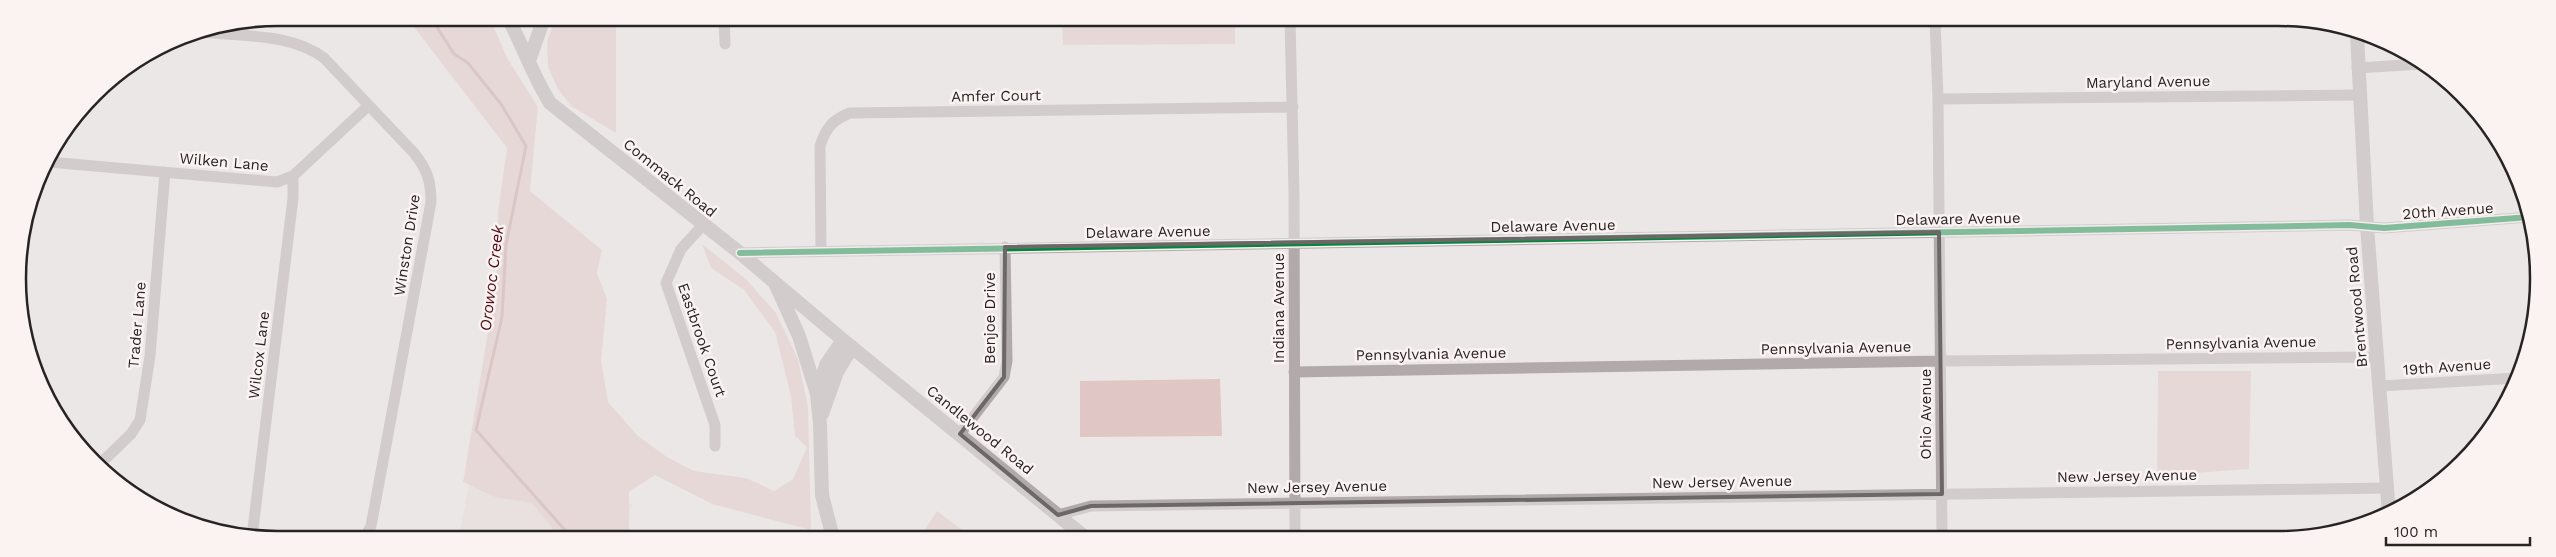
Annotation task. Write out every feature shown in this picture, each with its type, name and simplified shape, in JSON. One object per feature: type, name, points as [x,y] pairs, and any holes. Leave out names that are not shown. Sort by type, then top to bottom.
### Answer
[{"type":"street","name":"Commack Road","points":[[512,26],[529,61],[536,81],[550,103],[740,253],[848,344]]},
{"type":"street","points":[[529,61],[541,26]]},
{"type":"street","points":[[724,26],[725,44]]},
{"type":"street","name":"Indiana Avenue","points":[[1290,26],[1293,108],[1295,531]]},
{"type":"street","name":"Ohio Avenue","points":[[1936,26],[1942,531]]},
{"type":"street","name":"Winston Drive","points":[[219,34],[295,42],[311,48],[324,58],[426,168],[431,182],[431,202],[373,517],[367,531]]},
{"type":"street","name":"Brentwood Road","points":[[2352,38],[2357,68]]},
{"type":"street","name":"Brentwood Road","points":[[2357,39],[2357,68],[2367,226],[2388,505]]},
{"type":"street","points":[[2357,68],[2411,65]]},
{"type":"street","name":"Maryland Avenue","points":[[1938,99],[2359,95]]},
{"type":"street","points":[[293,176],[368,106]]},
{"type":"street","name":"Amfer Court","points":[[822,250],[820,146],[825,130],[836,119],[850,114],[1293,108]]},
{"type":"street","name":"Wilken Lane","points":[[54,163],[277,182],[293,176]]},
{"type":"street","name":"Trader Lane","points":[[104,460],[131,434],[140,420],[150,356],[165,172]]},
{"type":"street","name":"Wilcox Lane","points":[[253,529],[293,198],[293,176]]},
{"type":"street","name":"20th Avenue","points":[[2367,226],[2384,228],[2522,218]]},
{"type":"street","name":"Eastbrook Court","points":[[703,225],[681,249],[666,283],[713,418],[716,432],[715,446]]},
{"type":"street","name":"Delaware Avenue","points":[[740,253],[1294,242],[2367,226]]},
{"type":"street","name":"Benjoe Drive","points":[[960,434],[1004,377],[1007,361],[1005,247]]},
{"type":"street","points":[[775,282],[799,336],[817,394],[820,424],[822,495],[831,531]]},
{"type":"street","points":[[817,394],[826,365],[848,344]]},
{"type":"street","points":[[820,424],[826,398],[848,344]]},
{"type":"street","name":"Candlewood Road","points":[[848,344],[1077,531]]},
{"type":"street","name":"Pennsylvania Avenue","points":[[1294,372],[1941,361],[2378,357]]},
{"type":"street","name":"19th Avenue","points":[[2380,386],[2509,378]]},
{"type":"street","name":"New Jersey Avenue","points":[[1058,515],[1091,506],[2387,488]]},
{"type":"highlighted area","points":[[1939,232],[1942,494],[1091,506],[1058,515],[960,434],[1004,377],[1005,247]]},
{"type":"shaded area","points":[[413,26],[493,26],[507,58],[538,107],[530,191],[602,250],[597,273],[607,299],[601,361],[608,402],[638,436],[667,457],[694,471],[746,478],[774,491],[793,479],[807,447],[795,436],[791,396],[775,332],[744,290],[711,268],[702,244],[746,279],[776,313],[798,359],[808,407],[811,530],[712,504],[655,475],[629,492],[629,531],[554,531],[532,503],[495,497],[463,482],[496,284],[498,212],[507,148]]},
{"type":"shaded area","points":[[552,26],[616,26],[616,133],[571,106],[558,89],[548,67],[547,42]]},
{"type":"shaded area","points":[[1062,26],[1235,26],[1235,44],[1063,45]]},
{"type":"shaded area","points":[[2158,371],[2251,371],[2249,469],[2157,476]]},
{"type":"shaded area","points":[[1220,379],[1222,436],[1080,437],[1080,381]]},
{"type":"shaded area","points":[[471,472],[632,504],[627,531],[460,531]]},
{"type":"shaded area","points":[[937,511],[964,531],[924,531]]},
{"type":"waterway","name":"Orowoc Creek","points":[[436,26],[454,54],[468,63],[501,104],[526,146],[506,245],[502,317],[476,430],[566,531]]},
{"type":"cycle path","points":[[740,253],[2349,225],[2384,228],[2522,218]]}]
